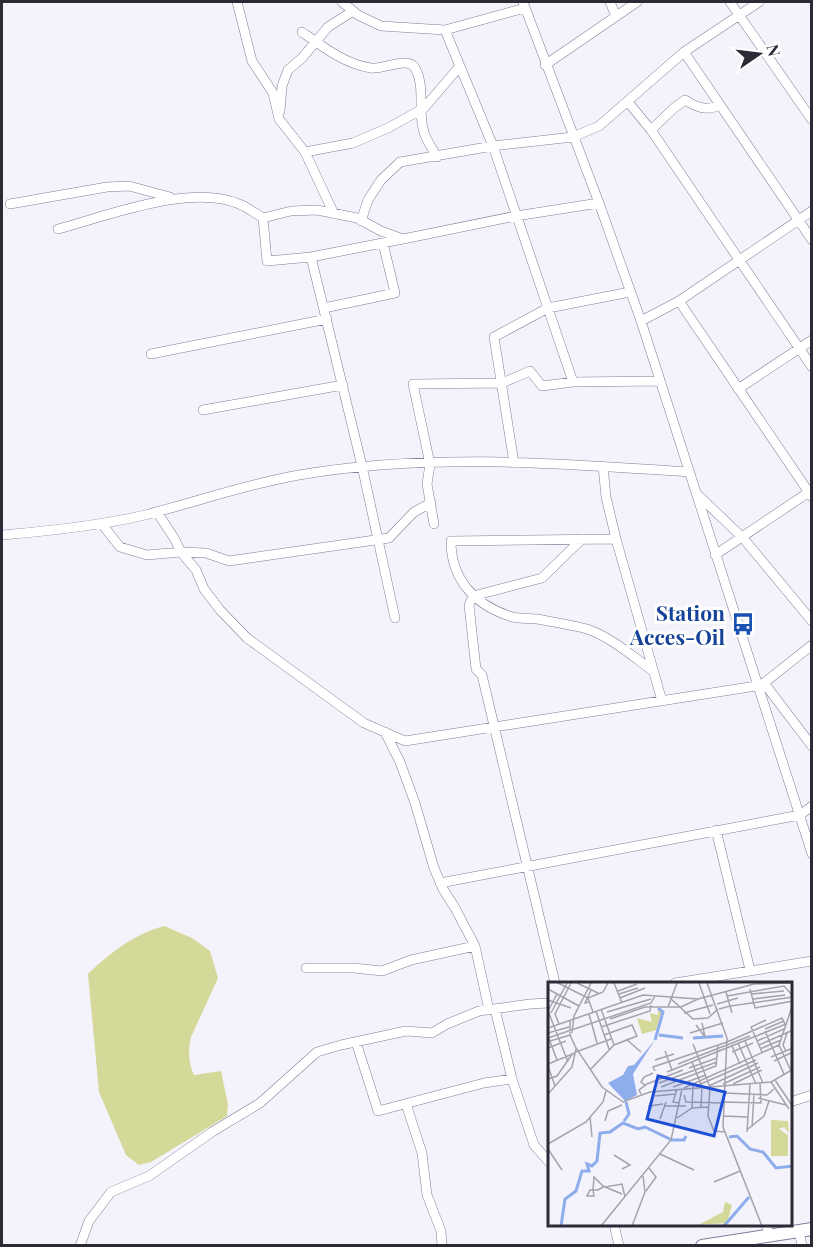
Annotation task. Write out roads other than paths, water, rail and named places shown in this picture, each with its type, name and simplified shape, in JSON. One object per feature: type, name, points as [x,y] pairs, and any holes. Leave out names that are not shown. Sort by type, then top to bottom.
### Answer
[{"type":"main road","points":[[702,1245],[768,1230],[805,1230]]},
{"type":"street","points":[[237,2],[252,61],[273,93],[279,119],[305,152],[334,214]]},
{"type":"street","points":[[342,2],[353,11],[381,26],[445,30],[524,5],[545,66],[599,203],[640,321],[715,555],[760,684],[812,854]]},
{"type":"street","points":[[610,2],[616,16]]},
{"type":"street","points":[[545,66],[637,2]]},
{"type":"street","points":[[730,2],[812,120]]},
{"type":"street","points":[[361,221],[368,200],[381,180],[400,162],[493,146],[573,137],[599,126],[684,52],[759,2]]},
{"type":"street","points":[[279,119],[282,86],[288,70],[302,58],[328,27],[353,11]]},
{"type":"street","points":[[445,30],[493,146],[573,382]]},
{"type":"street","points":[[302,32],[333,53],[359,65],[375,68],[396,63],[411,64],[415,68],[420,87],[420,110],[424,133],[437,157]]},
{"type":"street","points":[[684,52],[812,240]]},
{"type":"street","points":[[305,152],[353,143],[388,128],[420,110],[441,90],[460,66]]},
{"type":"street","points":[[651,130],[685,100],[698,108],[720,105]]},
{"type":"street","points":[[628,102],[651,130],[812,367]]},
{"type":"street","points":[[10,204],[107,187],[129,186],[173,198]]},
{"type":"street","points":[[58,229],[173,198],[212,197],[238,203],[263,218],[291,211],[317,210],[361,221],[403,239]]},
{"type":"street","points":[[263,218],[267,261],[311,257],[516,216],[599,203]]},
{"type":"street","points":[[640,321],[679,301],[812,211]]},
{"type":"street","points":[[324,308],[395,293],[383,243]]},
{"type":"street","points":[[311,257],[362,466],[395,618]]},
{"type":"street","points":[[514,463],[494,337],[548,308],[630,292]]},
{"type":"street","points":[[679,301],[810,493],[715,555]]},
{"type":"street","points":[[151,354],[327,319]]},
{"type":"street","points":[[738,389],[812,340]]},
{"type":"street","points":[[434,524],[427,484],[430,464],[413,384],[502,383],[530,371],[542,386],[573,382],[658,381]]},
{"type":"street","points":[[203,410],[343,385]]},
{"type":"street","points":[[2,535],[102,524],[157,512],[262,483],[298,475],[362,466],[514,463],[688,472]]},
{"type":"street","points":[[603,466],[606,497],[616,539],[662,701]]},
{"type":"street","points":[[695,491],[743,538],[812,621]]},
{"type":"street","points":[[102,524],[120,547],[147,555],[206,552],[230,561],[379,541],[389,538],[414,512],[430,503]]},
{"type":"street","points":[[157,512],[181,552],[196,570],[204,589],[220,610],[247,638],[364,723],[405,741],[760,684],[812,645]]},
{"type":"street","points":[[473,596],[542,578],[582,539]]},
{"type":"street","points":[[616,539],[452,541],[451,556],[459,579],[473,596],[493,608],[511,616],[588,630],[609,639],[653,671]]},
{"type":"street","points":[[473,596],[469,605],[476,669],[482,675],[555,982]]},
{"type":"street","points":[[760,684],[812,746]]},
{"type":"street","points":[[385,732],[404,772],[440,883],[475,946],[512,1080],[534,1145],[548,1161]]},
{"type":"street","points":[[440,883],[800,815],[812,806]]},
{"type":"street","points":[[716,830],[750,970]]},
{"type":"street","points":[[306,968],[354,968],[382,971],[411,960],[475,946]]},
{"type":"street","points":[[700,981],[750,970],[812,961]]},
{"type":"street","points":[[80,1245],[89,1221],[111,1192],[149,1176],[212,1132],[260,1103],[317,1052],[406,1031],[432,1033],[463,1017],[492,1009],[548,1003]]},
{"type":"street","points":[[356,1042],[378,1112],[484,1083],[512,1080]]},
{"type":"street","points":[[792,1101],[812,1095]]},
{"type":"street","points":[[406,1104],[422,1153],[427,1195],[441,1231],[442,1245]]},
{"type":"street","points":[[614,1226],[619,1245]]},
{"type":"street","points":[[802,1245],[805,1230]]},
{"type":"place","name":"Station Acces-Oil","points":[[743,624]]}]
